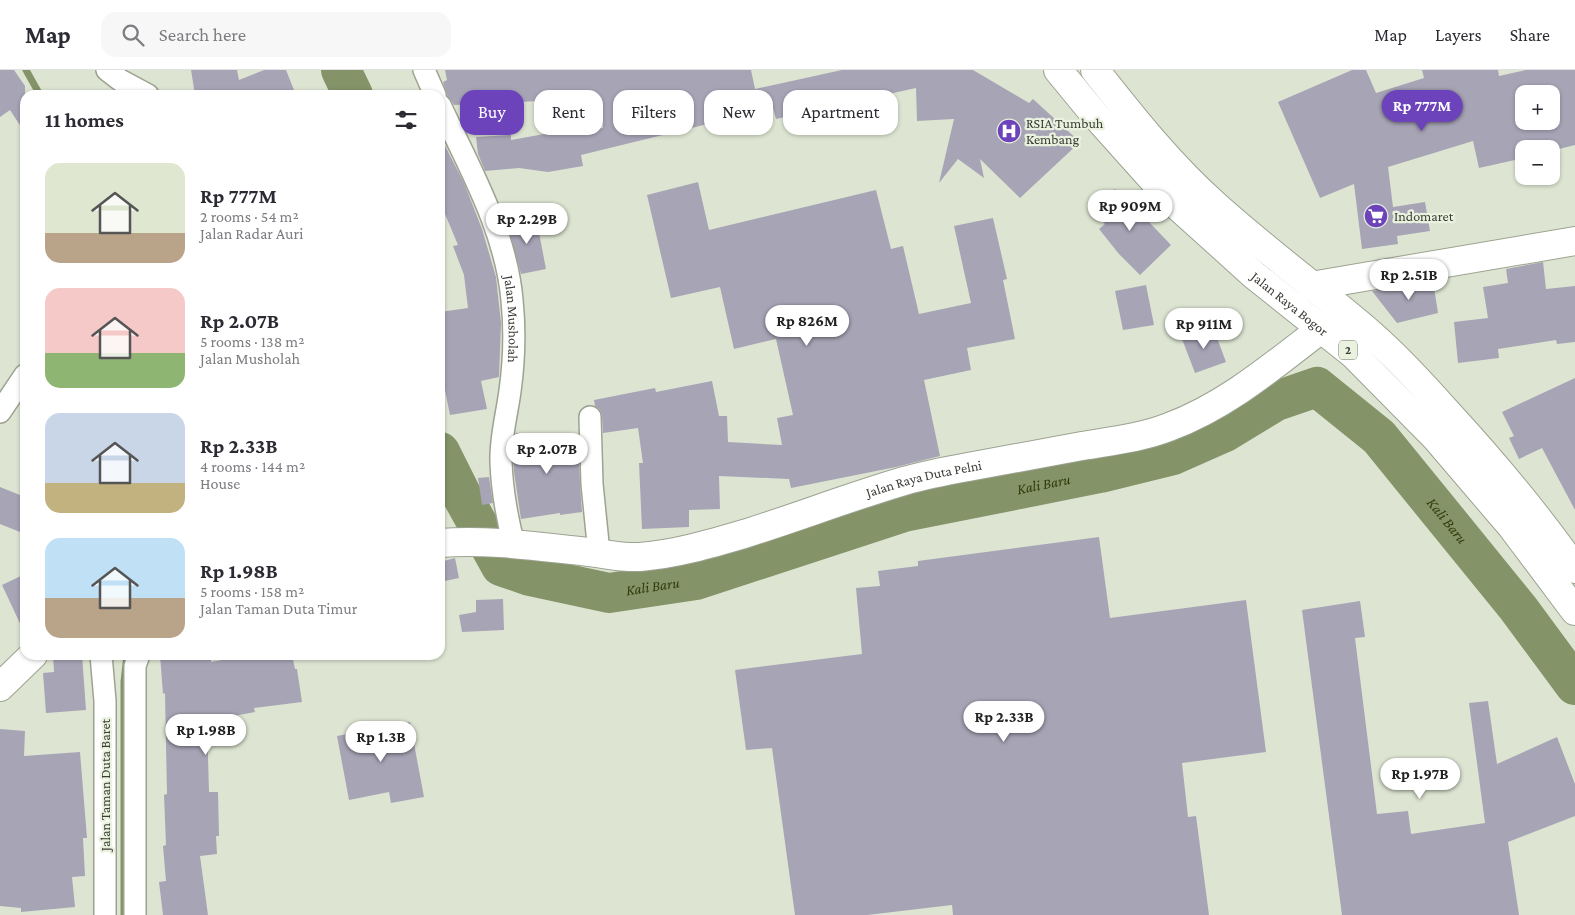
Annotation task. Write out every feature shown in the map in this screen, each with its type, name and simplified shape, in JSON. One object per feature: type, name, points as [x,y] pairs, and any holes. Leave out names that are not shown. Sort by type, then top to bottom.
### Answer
[{"type":"main road","name":"Jalan Raya Bogor","points":[[1058,70],[1172,202],[1254,275],[1367,367],[1436,438],[1512,527],[1575,611]]},
{"type":"main road","name":"Jalan Raya Bogor","points":[[1094,70],[1123,106],[1201,192],[1251,236],[1373,336],[1423,385],[1490,460],[1575,568]]},
{"type":"main road","points":[[1312,286],[1575,241]]},
{"type":"main road","name":"Jalan Raya Duta Pelni","points":[[449,542],[509,544],[599,553],[616,557],[664,554],[701,547],[783,522],[907,480],[1141,436],[1167,428],[1188,420],[1218,403],[1269,369],[1321,329]]},
{"type":"main road","points":[[0,686],[28,660]]},
{"type":"street","points":[[107,70],[120,80],[139,90]]},
{"type":"street","points":[[424,70],[433,90]]},
{"type":"street","name":"Jalan Musholah","points":[[445,116],[487,204],[507,268],[512,300],[513,339],[510,388],[501,462],[509,544]]},
{"type":"street","points":[[0,412],[20,382]]},
{"type":"street","points":[[590,417],[592,484],[599,553]]},
{"type":"street","name":"Jalan Taman Duta Baret","points":[[101,660],[105,701],[106,915]]},
{"type":"street","points":[[136,915],[135,666],[137,660]]},
{"type":"building","points":[[0,70],[14,70],[25,86],[25,90],[20,90],[20,125],[10,110],[0,117]]},
{"type":"building","points":[[191,70],[237,70],[239,80],[264,70],[286,70],[294,90],[194,90]]},
{"type":"building","points":[[445,70],[751,70],[755,89],[842,70],[973,70],[1029,103],[1033,99],[1080,142],[1020,198],[980,159],[984,178],[958,159],[939,183],[954,119],[917,121],[916,88],[898,92],[898,90],[783,90],[783,117],[776,119],[773,108],[773,90],[704,90],[704,125],[694,127],[694,90],[613,90],[613,135],[663,135],[581,155],[583,166],[548,172],[519,168],[485,171],[478,154],[476,137],[511,135],[511,140],[539,135],[603,135],[603,90],[534,90],[534,101],[524,102],[524,90],[460,90],[460,105],[454,105],[447,95],[443,82],[447,80]]},
{"type":"building","points":[[1352,70],[1366,70],[1376,93],[1424,78],[1422,70],[1498,70],[1499,76],[1526,70],[1575,70],[1575,145],[1560,149],[1560,140],[1515,140],[1515,160],[1479,168],[1473,141],[1388,167],[1393,207],[1425,202],[1430,231],[1397,236],[1398,244],[1362,249],[1354,184],[1320,198],[1278,102]]},
{"type":"building","points":[[445,146],[464,183],[482,229],[496,277],[501,323],[499,377],[481,381],[487,409],[450,415],[445,390],[445,311],[468,308],[464,275],[453,246],[458,245],[445,214]]},
{"type":"building","points":[[698,182],[709,230],[876,190],[891,249],[903,246],[919,314],[971,303],[954,226],[993,218],[1007,279],[1003,280],[1015,339],[967,348],[971,370],[924,380],[940,456],[896,467],[791,488],[789,479],[719,476],[720,509],[689,510],[689,527],[642,529],[639,463],[643,463],[638,428],[603,433],[602,416],[600,410],[595,406],[594,400],[655,388],[656,392],[712,381],[719,416],[727,416],[728,442],[782,445],[777,418],[793,415],[776,339],[734,349],[720,287],[671,298],[647,195]]},
{"type":"building","points":[[1115,189],[1128,206],[1134,202],[1149,222],[1171,245],[1140,275],[1119,254],[1099,229],[1105,224],[1092,208]]},
{"type":"building","points":[[536,217],[546,269],[521,274],[507,223]]},
{"type":"building","points":[[1543,262],[1546,289],[1575,286],[1575,342],[1557,344],[1556,340],[1498,349],[1499,358],[1458,363],[1454,322],[1488,318],[1483,287],[1508,283],[1506,269]]},
{"type":"building","points":[[1433,281],[1438,313],[1397,323],[1372,291]]},
{"type":"building","points":[[1146,285],[1154,325],[1123,330],[1115,291]]},
{"type":"building","points":[[1213,327],[1226,362],[1195,373],[1182,339]]},
{"type":"building","points":[[1575,378],[1575,510],[1542,448],[1519,459],[1509,438],[1514,436],[1502,412]]},
{"type":"building","points":[[516,433],[542,434],[542,438],[578,435],[582,512],[560,515],[560,513],[521,519],[514,472],[513,454]]},
{"type":"building","points":[[489,477],[493,503],[482,505],[478,478]]},
{"type":"building","points":[[0,487],[20,495],[20,532],[0,524]]},
{"type":"building","points":[[1099,537],[1110,618],[1246,600],[1266,752],[1182,763],[1188,817],[1196,816],[1209,915],[953,915],[952,905],[867,915],[795,915],[772,748],[746,750],[735,670],[862,654],[856,588],[880,586],[878,571],[918,566],[918,561]]},
{"type":"building","points":[[455,558],[459,578],[445,581],[445,561]]},
{"type":"building","points":[[20,576],[20,623],[2,585]]},
{"type":"building","points":[[503,599],[504,630],[462,632],[459,615],[476,612],[476,600]]},
{"type":"building","points":[[1360,601],[1365,637],[1355,638],[1377,814],[1408,811],[1411,834],[1485,823],[1469,703],[1488,701],[1497,764],[1557,737],[1575,784],[1575,816],[1508,842],[1519,915],[1342,915],[1302,610]]},
{"type":"building","points":[[53,660],[82,660],[86,710],[46,713],[43,673],[54,672]]},
{"type":"building","points":[[160,660],[211,660],[211,662],[222,660],[293,660],[295,669],[297,669],[302,702],[254,708],[255,712],[207,721],[209,792],[218,792],[219,836],[216,836],[217,854],[200,856],[208,915],[163,915],[159,882],[166,881],[163,846],[166,845],[164,795],[167,794],[165,693],[163,694]]},
{"type":"building","points":[[410,722],[424,797],[391,803],[389,792],[349,800],[337,736]]},
{"type":"building","points":[[0,729],[25,731],[24,756],[80,752],[87,838],[83,838],[85,876],[72,877],[75,907],[21,912],[21,908],[0,906]]},
{"type":"waterway","points":[[26,70],[37,90]]},
{"type":"waterway","name":"Kali Baru","points":[[341,70],[351,90]]},
{"type":"waterway","name":"Kali Baru","points":[[445,462],[501,566],[530,576],[609,593],[696,580],[904,512],[1100,473],[1173,455],[1225,432],[1276,401],[1317,387],[1379,437],[1518,608],[1575,685]]},
{"type":"waterway","points":[[124,915],[124,682],[126,660]]},
{"type":"place","name":"RSIA Tumbuh Kembang","points":[[1009,131]]},
{"type":"place","name":"Indomaret","points":[[1376,216]]}]
